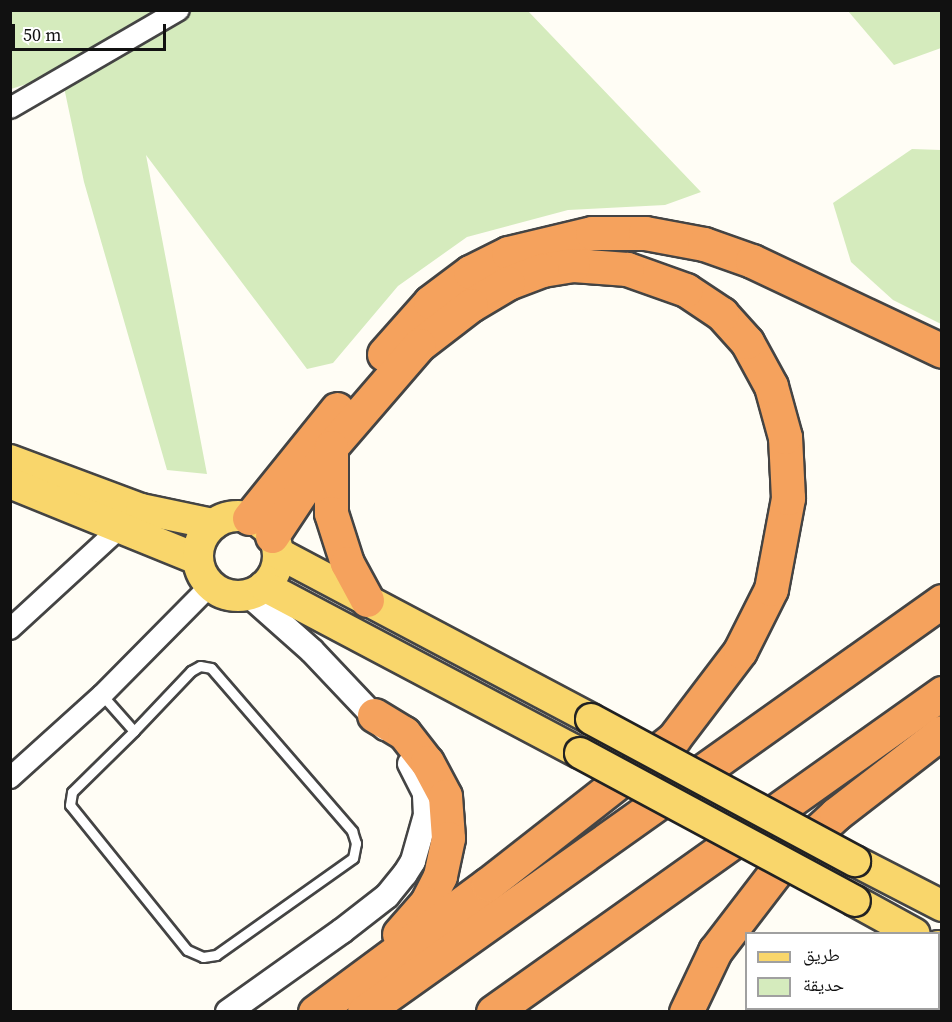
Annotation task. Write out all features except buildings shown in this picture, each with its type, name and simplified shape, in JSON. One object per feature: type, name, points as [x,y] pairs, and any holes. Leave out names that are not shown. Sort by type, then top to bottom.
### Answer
[{"type":"highway","points":[[266,536],[393,341],[430,302],[470,272],[530,246],[592,233],[645,233],[704,244],[752,261],[942,351]]},
{"type":"highway","points":[[266,536],[331,447],[419,345],[471,305],[508,283],[573,265],[627,269],[661,280],[687,290],[722,314],[747,342],[771,386],[785,437],[788,498],[771,589],[740,651],[718,686],[674,738],[360,980],[315,1011]]},
{"type":"highway","points":[[331,447],[331,513],[347,563],[367,600]]},
{"type":"highway","points":[[364,1011],[942,601]]},
{"type":"highway","points":[[493,1011],[942,693]]},
{"type":"highway","points":[[360,980],[426,903],[440,876],[448,838],[445,796],[427,762],[404,733],[374,715]]},
{"type":"highway","points":[[687,1011],[715,951],[781,865],[836,814],[942,732]]},
{"type":"main road","points":[[10,460],[141,509],[213,524],[237,516],[367,600],[942,906]]},
{"type":"main road","points":[[10,483],[122,525],[197,559]]},
{"type":"main road","points":[[213,524],[199,546],[197,559],[210,586],[235,596],[256,591],[275,572],[266,536]]},
{"type":"main road","points":[[256,591],[580,753],[913,932]]},
{"type":"street","points":[[11,107],[179,10]]},
{"type":"street","points":[[10,629],[122,525]]},
{"type":"street","points":[[10,778],[102,695],[210,586]]},
{"type":"street","points":[[228,1011],[387,896],[413,861],[423,831],[425,793],[409,763],[374,715],[256,591]]},
{"type":"lane","points":[[200,666],[211,668],[352,831],[356,843],[352,858],[216,955],[203,957],[187,950],[70,806],[72,792],[134,731],[191,671],[200,666]]},
{"type":"lane","points":[[102,695],[134,731]]},
{"type":"green space","points":[[11,11],[528,11],[701,192],[665,205],[568,210],[467,237],[398,286],[333,363],[307,369],[146,155],[207,474],[167,470],[84,182],[61,73],[11,89]]},
{"type":"green space","points":[[848,11],[941,11],[941,48],[894,65]]},
{"type":"green space","points":[[912,149],[941,150],[941,324],[893,300],[851,262],[833,203]]}]
